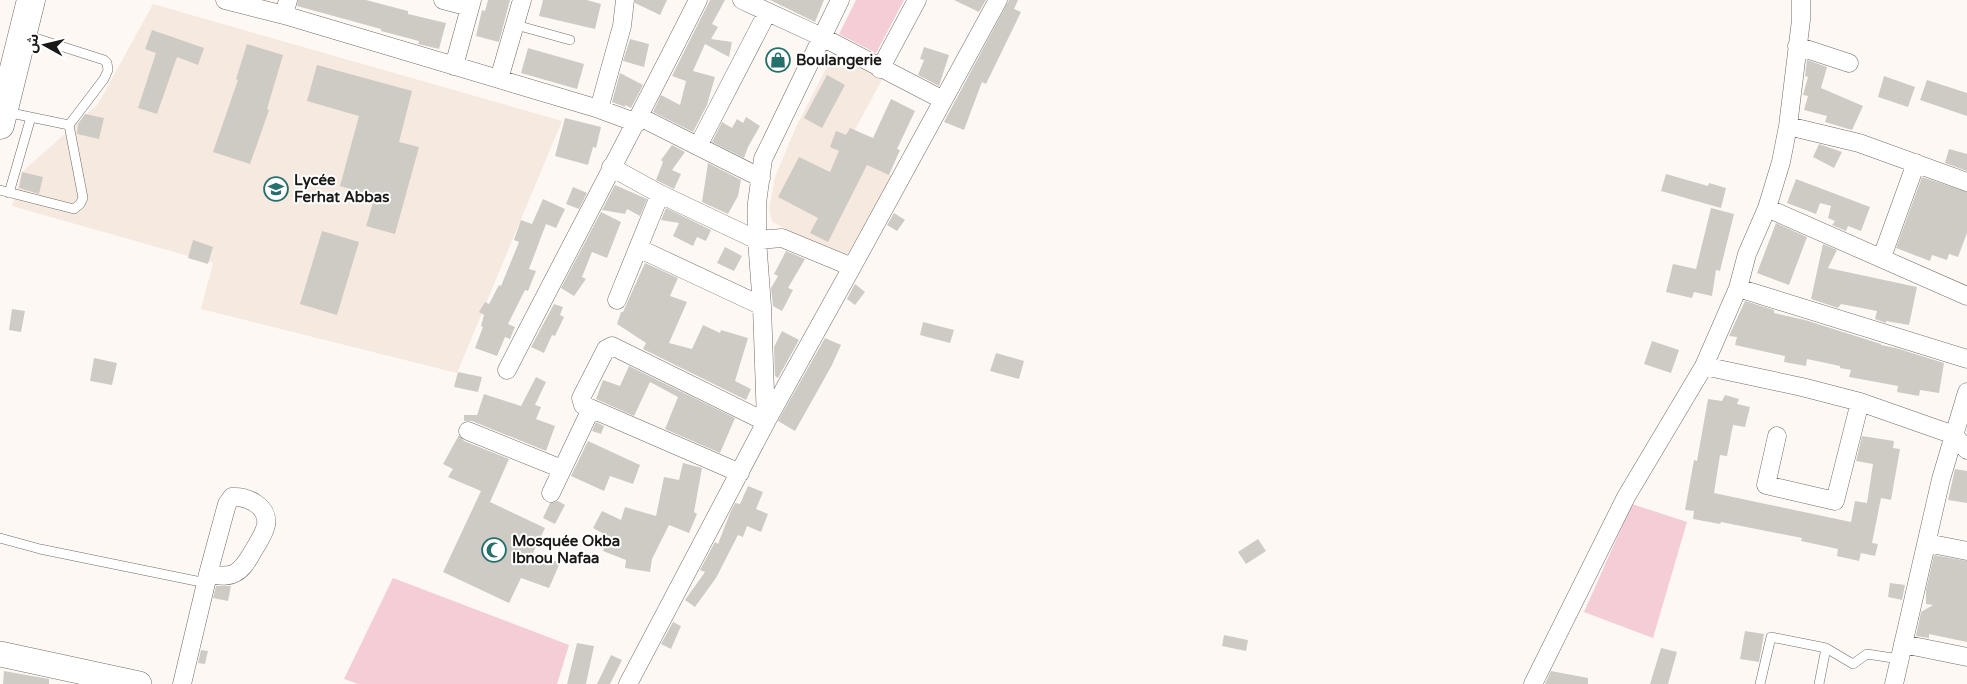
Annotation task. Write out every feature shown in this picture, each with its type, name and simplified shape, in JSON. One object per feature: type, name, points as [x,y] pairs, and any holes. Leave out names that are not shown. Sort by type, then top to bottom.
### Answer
[{"type":"main road","points":[[2,118],[31,0]]},
{"type":"main road","points":[[0,654],[139,684]]},
{"type":"street","points":[[225,0],[286,7],[454,66],[638,120],[698,146],[761,178]]},
{"type":"street","points":[[443,0],[471,4],[454,66]]},
{"type":"street","points":[[499,79],[522,0]]},
{"type":"street","points":[[599,109],[622,26],[625,0]]},
{"type":"street","points":[[507,370],[612,166],[638,120],[698,0]]},
{"type":"street","points":[[742,0],[822,37],[880,69],[943,100]]},
{"type":"street","points":[[766,422],[762,306],[757,240],[757,203],[764,159],[840,0]]},
{"type":"street","points":[[880,69],[917,0]]},
{"type":"street","points":[[628,684],[766,422],[998,0]]},
{"type":"street","points":[[1533,684],[1626,497],[1704,366],[1738,288],[1747,254],[1767,208],[1781,162],[1788,126],[1801,20],[1801,0]]},
{"type":"street","points":[[698,146],[767,13]]},
{"type":"street","points":[[1797,46],[1849,63]]},
{"type":"street","points":[[1788,126],[1859,143],[1967,182]]},
{"type":"street","points":[[1882,257],[1916,163]]},
{"type":"street","points":[[612,166],[660,194],[757,240],[782,238],[852,267]]},
{"type":"street","points":[[617,300],[660,194]]},
{"type":"street","points":[[1767,208],[1966,291]]},
{"type":"street","points":[[638,248],[762,306]]},
{"type":"street","points":[[1738,288],[1967,359]]},
{"type":"street","points":[[740,473],[583,405],[582,398],[606,349],[612,346],[766,422]]},
{"type":"street","points":[[1704,366],[1802,386],[1860,402],[1954,435],[1967,450]]},
{"type":"street","points":[[1894,684],[1948,456],[1967,392]]},
{"type":"street","points":[[1777,436],[1766,485],[1835,501],[1860,402]]},
{"type":"street","points":[[551,493],[591,409]]},
{"type":"street","points":[[468,431],[562,469]]},
{"type":"street","points":[[1948,456],[1967,454]]},
{"type":"street","points":[[1927,543],[1967,551]]},
{"type":"street","points":[[182,684],[207,578]]},
{"type":"street","points":[[1901,652],[1967,657]]},
{"type":"lane","points":[[516,25],[570,40]]},
{"type":"lane","points":[[23,34],[104,60],[107,63],[108,70],[104,79],[69,125],[82,198],[80,204],[74,209],[4,192],[31,117]]},
{"type":"lane","points":[[2,118],[31,117],[69,125]]},
{"type":"lane","points":[[0,538],[40,549],[207,578]]},
{"type":"lane","points":[[1760,684],[1771,637],[1826,648],[1853,664],[1867,654],[1901,652]]},
{"type":"lane","points":[[1818,684],[1826,648]]},
{"type":"shaded area","points":[[856,0],[904,0],[876,53],[839,34]]},
{"type":"shaded area","name":"Lycée Ferhat Abbas","points":[[153,4],[562,121],[457,373],[201,309],[213,263],[12,206],[22,172],[98,104]]},
{"type":"shaded area","points":[[834,53],[883,78],[845,148],[892,176],[845,259],[772,222],[769,209],[775,177],[796,127]]},
{"type":"shaded area","points":[[1632,504],[1687,522],[1653,638],[1584,612]]},
{"type":"shaded area","points":[[393,578],[569,645],[557,684],[358,684],[344,679]]},
{"type":"building","points":[[298,0],[366,0],[408,11],[408,14],[446,23],[439,49],[418,44],[419,41],[381,31],[381,29],[297,6]]},
{"type":"building","points":[[488,0],[510,0],[499,42],[476,36],[482,10],[485,11]]},
{"type":"building","points":[[543,0],[587,0],[601,4],[595,29],[539,16]]},
{"type":"building","points":[[635,0],[667,0],[660,15],[635,3]]},
{"type":"building","points":[[710,0],[725,0],[712,24],[718,27],[711,39],[732,42],[729,57],[705,44],[693,71],[715,77],[707,105],[693,132],[653,112],[661,95],[680,105],[686,81],[672,76]]},
{"type":"building","points":[[770,0],[824,0],[815,22]]},
{"type":"building","points":[[954,0],[986,0],[979,12]]},
{"type":"building","points":[[1009,0],[1018,0],[1014,9],[1021,12],[986,84],[982,82],[964,130],[944,122]]},
{"type":"building","points":[[152,30],[204,48],[198,65],[177,57],[157,114],[138,108],[156,53],[145,49]]},
{"type":"building","points":[[630,39],[649,44],[644,67],[623,61]]},
{"type":"building","points":[[247,44],[283,55],[267,109],[269,110],[250,164],[213,152],[238,80],[236,79]]},
{"type":"building","points":[[924,47],[949,55],[939,86],[918,75],[924,60],[920,59]]},
{"type":"building","points":[[528,48],[584,64],[577,89],[521,73]]},
{"type":"building","points":[[1807,60],[1827,67],[1821,88],[1863,106],[1852,130],[1825,122],[1827,116],[1804,110],[1808,96],[1803,95],[1808,77],[1805,76]]},
{"type":"building","points":[[317,65],[412,91],[399,142],[419,147],[395,234],[366,226],[375,196],[340,186],[359,116],[307,101]]},
{"type":"building","points":[[620,73],[643,85],[631,108],[612,102]]},
{"type":"building","points":[[827,75],[845,85],[822,128],[804,118]]},
{"type":"building","points":[[1884,76],[1915,87],[1908,107],[1878,97]]},
{"type":"building","points":[[1927,80],[1967,93],[1967,116],[1920,100]]},
{"type":"building","points":[[891,99],[915,111],[897,149],[900,150],[889,175],[867,165],[828,242],[810,233],[818,218],[778,197],[799,157],[830,172],[839,151],[830,147],[836,131],[846,135],[850,128],[873,138]]},
{"type":"building","points":[[85,114],[104,118],[99,139],[77,134],[78,124]]},
{"type":"building","points":[[746,117],[760,126],[744,158],[712,142],[722,122],[732,128],[737,119],[743,123]]},
{"type":"building","points":[[565,118],[601,127],[596,148],[593,147],[588,165],[555,156]]},
{"type":"building","points":[[1819,144],[1842,152],[1834,168],[1813,157]]},
{"type":"building","points":[[672,145],[685,152],[672,170],[681,174],[674,189],[656,180],[663,162],[661,160]]},
{"type":"building","points":[[1949,149],[1967,154],[1967,171],[1945,163]]},
{"type":"building","points":[[708,163],[741,180],[738,196],[728,214],[702,202]]},
{"type":"building","points":[[22,172],[43,177],[39,194],[19,188]]},
{"type":"building","points":[[1666,174],[1708,186],[1709,183],[1726,188],[1721,208],[1661,191]]},
{"type":"building","points":[[1922,177],[1967,192],[1967,233],[1958,257],[1949,254],[1947,260],[1932,255],[1930,261],[1896,248]]},
{"type":"building","points":[[1796,179],[1870,207],[1861,231],[1848,226],[1846,231],[1832,225],[1835,221],[1828,218],[1831,206],[1820,203],[1816,214],[1787,203]]},
{"type":"building","points":[[615,185],[647,199],[640,216],[627,209],[625,214],[602,210]]},
{"type":"building","points":[[573,187],[587,193],[579,209],[566,204]]},
{"type":"building","points":[[543,199],[565,209],[556,228],[546,224],[529,269],[536,271],[528,291],[525,290],[508,324],[515,327],[510,339],[505,337],[497,356],[475,348],[483,327],[481,326],[484,315],[479,312],[485,302],[489,304],[499,285],[501,286],[519,242],[514,240],[521,220],[532,224]]},
{"type":"building","points":[[666,208],[711,230],[706,241],[697,237],[693,246],[673,236],[679,223],[661,220]]},
{"type":"building","points":[[1711,208],[1734,214],[1720,271],[1716,270],[1712,296],[1694,292],[1692,298],[1666,292],[1673,264],[1696,269]]},
{"type":"building","points":[[601,212],[621,222],[607,258],[592,252],[582,277],[586,279],[574,296],[561,288]]},
{"type":"building","points":[[894,213],[905,220],[897,231],[887,225]]},
{"type":"building","points":[[1776,223],[1807,237],[1789,285],[1757,273]]},
{"type":"building","points":[[322,231],[359,242],[337,315],[300,304]]},
{"type":"building","points":[[193,240],[213,247],[208,264],[188,258]]},
{"type":"building","points":[[1823,244],[1837,250],[1828,268],[1917,287],[1909,325],[1886,321],[1886,323],[1875,319],[1877,311],[1841,304],[1838,308],[1811,299]]},
{"type":"building","points":[[725,247],[742,256],[734,271],[717,263]]},
{"type":"building","points":[[786,251],[805,259],[788,288],[793,290],[782,311],[773,306],[771,288],[778,276],[774,274]]},
{"type":"building","points":[[645,263],[678,278],[670,296],[687,302],[669,343],[692,349],[703,325],[720,333],[721,330],[748,338],[735,381],[751,389],[746,400],[643,349],[646,343],[617,324]]},
{"type":"building","points":[[855,284],[865,292],[855,305],[847,299]]},
{"type":"building","points":[[1745,301],[1774,310],[1774,313],[1805,320],[1944,363],[1939,393],[1920,390],[1919,396],[1897,392],[1898,386],[1849,377],[1851,370],[1840,368],[1840,366],[1807,359],[1806,366],[1784,362],[1785,356],[1735,345],[1737,337],[1729,336]]},
{"type":"building","points":[[554,304],[563,307],[560,315],[564,317],[555,336],[552,335],[544,353],[531,347]]},
{"type":"building","points":[[12,309],[25,311],[21,332],[9,330]]},
{"type":"building","points":[[923,322],[954,330],[950,343],[920,335]]},
{"type":"building","points":[[782,331],[799,340],[778,378],[775,376],[774,347]]},
{"type":"building","points":[[825,338],[841,345],[795,431],[778,421]]},
{"type":"building","points":[[1652,341],[1679,350],[1671,373],[1644,364]]},
{"type":"building","points":[[996,353],[1024,361],[1019,379],[990,371]]},
{"type":"building","points":[[94,358],[117,363],[112,385],[90,381]]},
{"type":"building","points":[[629,366],[735,418],[720,453],[665,429],[678,397],[650,382],[634,416],[596,399],[603,380],[620,386]]},
{"type":"building","points":[[458,372],[482,377],[478,392],[454,387]]},
{"type":"building","points":[[536,377],[546,382],[535,405],[541,407],[536,419],[555,426],[546,451],[472,421],[464,421],[464,415],[477,415],[484,394],[521,406]]},
{"type":"building","points":[[1725,395],[1739,399],[1737,404],[1750,407],[1745,427],[1733,425],[1727,456],[1720,455],[1714,493],[1851,522],[1855,501],[1867,503],[1873,464],[1856,461],[1862,436],[1894,441],[1893,448],[1900,449],[1891,500],[1881,498],[1872,543],[1878,544],[1875,556],[1861,553],[1859,561],[1837,556],[1838,549],[1801,541],[1802,538],[1721,522],[1720,524],[1693,519],[1694,511],[1685,510],[1694,460],[1697,461],[1708,399],[1722,401]]},
{"type":"building","points":[[596,422],[604,426],[601,434],[592,431]]},
{"type":"building","name":"Mosquée Okba Ibnou Nafaa","points":[[459,435],[464,441],[509,459],[490,502],[545,528],[533,553],[560,563],[549,588],[521,578],[509,603],[443,572],[481,491],[448,477],[453,469],[443,464]]},
{"type":"building","points":[[588,441],[640,465],[633,484],[610,476],[604,491],[571,476]]},
{"type":"building","points":[[683,463],[702,468],[694,512],[697,514],[689,533],[669,525],[652,559],[650,572],[625,568],[626,560],[603,551],[608,536],[593,528],[602,511],[621,520],[625,507],[656,516],[664,477],[679,480]]},
{"type":"building","points":[[1955,469],[1967,471],[1967,503],[1948,500]]},
{"type":"building","points":[[748,486],[763,492],[756,509],[768,514],[761,532],[747,526],[743,537],[738,535],[716,578],[695,607],[685,600],[705,572],[700,570],[715,542],[718,544],[735,503],[740,504]]},
{"type":"building","points":[[558,501],[565,505],[555,524],[543,518],[550,503]]},
{"type":"building","points":[[1258,539],[1266,551],[1246,564],[1238,552]]},
{"type":"building","points":[[1934,555],[1967,561],[1967,642],[1929,634],[1929,638],[1916,636],[1921,612],[1933,605],[1926,604],[1926,590]]},
{"type":"building","points":[[1890,583],[1905,585],[1902,600],[1888,597]]},
{"type":"building","points":[[216,586],[231,586],[228,601],[213,598]]},
{"type":"building","points":[[673,622],[681,626],[671,649],[661,644]]},
{"type":"building","points":[[1745,631],[1764,634],[1759,662],[1740,659]]},
{"type":"building","points":[[1224,635],[1248,640],[1246,651],[1222,646]]},
{"type":"building","points":[[577,643],[594,646],[586,684],[567,684]]},
{"type":"building","points":[[1661,648],[1677,652],[1668,684],[1650,684]]},
{"type":"building","points":[[201,650],[208,651],[205,664],[198,663]]},
{"type":"building","points":[[611,655],[622,660],[610,684],[597,684]]},
{"type":"building","points":[[4,671],[49,679],[49,684],[3,684]]},
{"type":"building","points":[[1551,671],[1588,678],[1588,684],[1545,684]]},
{"type":"place","name":"Boulangerie","points":[[778,60]]},
{"type":"place","name":"Lycée Ferhat Abbas","points":[[276,189]]},
{"type":"place","name":"Mosquée Okba Ibnou Nafaa","points":[[494,550]]}]
